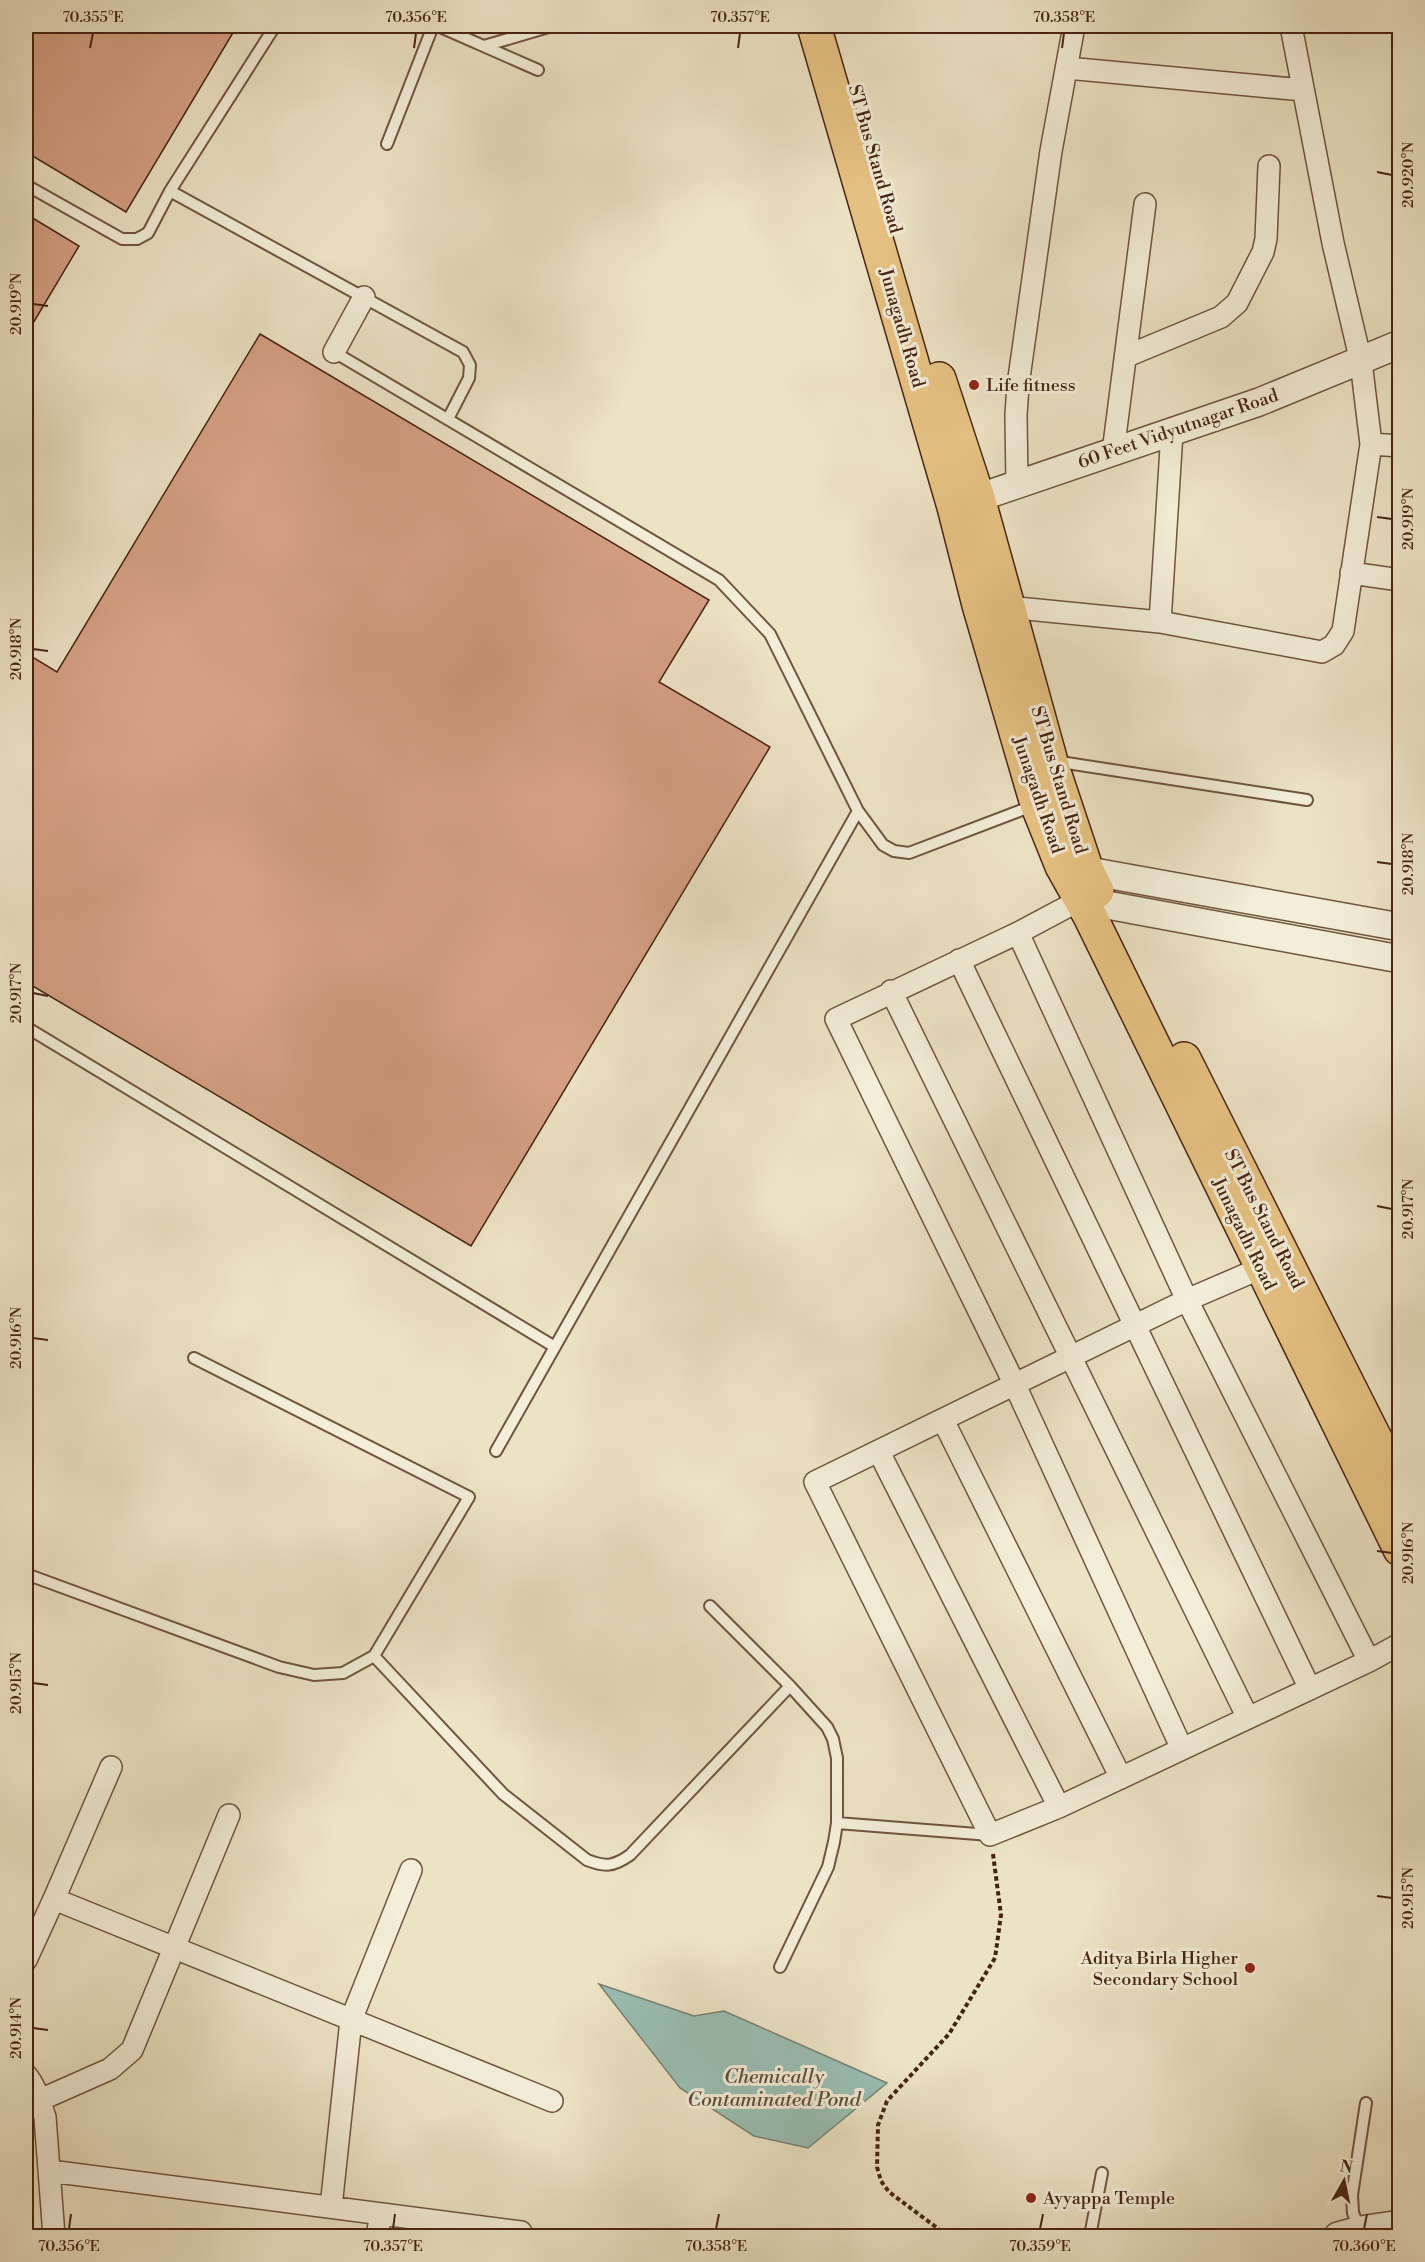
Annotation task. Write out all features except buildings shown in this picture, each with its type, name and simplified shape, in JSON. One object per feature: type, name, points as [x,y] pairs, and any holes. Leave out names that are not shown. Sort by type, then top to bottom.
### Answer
[{"type":"main road","name":"Junagadh Road","points":[[814,26],[966,502]]},
{"type":"main road","name":"ST Bus Stand Road","points":[[836,26],[922,328],[994,606],[1051,761],[1084,886],[1136,961],[1400,1488]]},
{"type":"main road","name":"Junagadh Road","points":[[994,606],[1037,804],[1084,886],[1090,916],[1400,1549]]},
{"type":"street","points":[[994,606],[1160,622],[1322,652],[1334,645],[1343,631],[1371,444],[1361,362],[1333,243],[1291,26]]},
{"type":"street","points":[[1017,486],[1018,385],[1071,31]]},
{"type":"street","points":[[1066,68],[1303,90]]},
{"type":"street","points":[[1126,356],[1221,317],[1237,303],[1263,252],[1266,239],[1269,166]]},
{"type":"street","points":[[1113,452],[1145,204]]},
{"type":"street","points":[[334,352],[364,297]]},
{"type":"street","name":"60 Feet Vidyutnagar Road","points":[[966,502],[1259,402],[1400,345]]},
{"type":"street","points":[[1160,622],[1172,432]]},
{"type":"street","points":[[1371,444],[1400,446]]},
{"type":"street","points":[[1351,573],[1400,580]]},
{"type":"street","points":[[1084,886],[1400,959]]},
{"type":"street","points":[[1182,1749],[1014,1383],[836,1018],[1018,933],[1084,886],[1400,927]]},
{"type":"street","points":[[1018,933],[1187,1300],[1369,1661]]},
{"type":"street","points":[[959,960],[1310,1689]]},
{"type":"street","points":[[891,992],[1248,1718]]},
{"type":"street","points":[[1261,1268],[1187,1300],[1014,1383],[815,1482],[990,1835],[1059,1807],[1369,1661],[1400,1644]]},
{"type":"street","points":[[943,1420],[1121,1778]]},
{"type":"street","points":[[879,1452],[1059,1807]]},
{"type":"street","points":[[26,1960],[111,1767]]},
{"type":"street","points":[[40,2100],[110,2069],[132,2050],[229,1815]]},
{"type":"street","points":[[331,2207],[351,2020],[411,1870]]},
{"type":"street","points":[[54,1899],[552,2101]]},
{"type":"street","points":[[26,2074],[40,2100],[45,2117],[54,2236]]},
{"type":"street","points":[[50,2171],[521,2232]]},
{"type":"street","points":[[377,2236],[381,2214]]},
{"type":"street","points":[[1354,2234],[1400,2224]]},
{"type":"lane","points":[[26,185],[123,239],[137,239],[148,232],[170,191],[275,26]]},
{"type":"lane","points":[[387,144],[433,26]]},
{"type":"lane","points":[[438,26],[538,70]]},
{"type":"lane","points":[[484,46],[552,26]]},
{"type":"lane","points":[[170,191],[463,352],[470,365],[469,378],[448,419]]},
{"type":"lane","points":[[334,352],[720,580],[770,634],[858,811],[883,845],[894,851],[909,853],[1037,804]]},
{"type":"lane","points":[[1051,761],[1307,800]]},
{"type":"lane","points":[[496,1451],[858,811]]},
{"type":"lane","points":[[26,1028],[555,1347]]},
{"type":"lane","points":[[26,1574],[291,1669],[314,1675],[343,1673],[374,1656],[469,1497],[194,1359]]},
{"type":"lane","points":[[710,1606],[790,1686],[827,1727],[834,1739],[837,1758],[837,1823],[828,1867],[780,1967]]},
{"type":"lane","points":[[374,1656],[503,1794],[587,1860],[602,1866],[618,1863],[630,1855],[790,1686]]},
{"type":"lane","points":[[837,1823],[990,1835]]},
{"type":"lane","points":[[1354,2234],[1351,2203],[1366,2103]]},
{"type":"lane","points":[[1090,2236],[1102,2174]]},
{"type":"path","points":[[948,2236],[889,2192],[881,2181],[877,2168],[878,2125],[887,2101],[949,2034],[995,1958],[1001,1916],[990,1835]]},
{"type":"water","name":"Chemically Contaminated Pond","points":[[599,1984],[694,2016],[724,2011],[887,2083],[808,2148],[754,2136],[680,2088]]},
{"type":"place","name":"Life fitness","points":[[974,385]]},
{"type":"place","name":"Aditya Birla Higher Secondary School","points":[[1250,1968]]},
{"type":"place","name":"Ayyappa Temple","points":[[1031,2198]]}]
